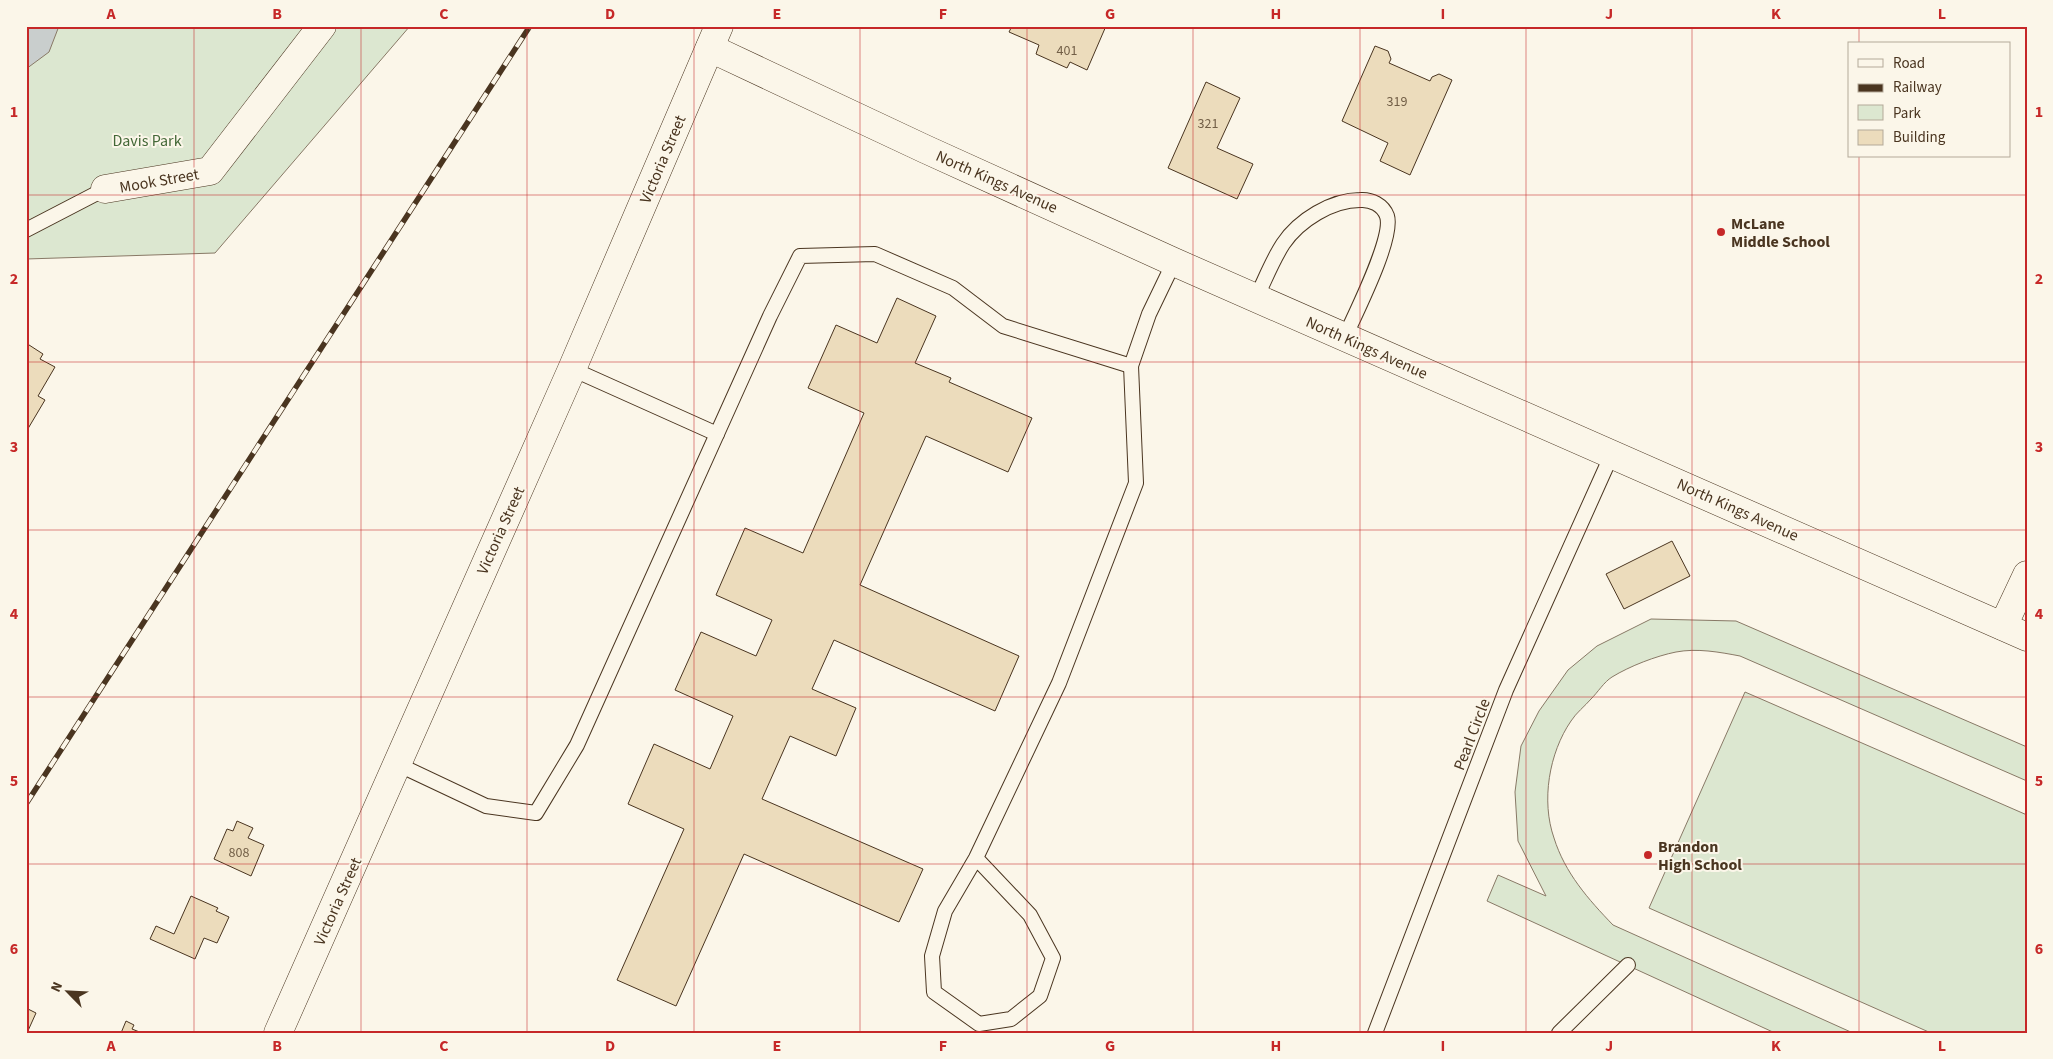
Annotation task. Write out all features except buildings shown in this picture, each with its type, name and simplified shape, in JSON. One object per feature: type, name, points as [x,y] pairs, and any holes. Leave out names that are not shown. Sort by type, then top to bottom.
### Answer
[{"type":"street","name":"Mook Street","points":[[105,189],[210,171],[322,26]]},
{"type":"street","name":"North Kings Avenue","points":[[715,37],[916,145],[1174,262],[2015,632]]},
{"type":"street","name":"Victoria Street","points":[[278,1033],[572,369],[715,37]]},
{"type":"street","points":[[2015,632],[2027,575]]},
{"type":"lane","name":"Mook Street","points":[[26,230],[105,189]]},
{"type":"lane","points":[[1256,298],[1284,243],[1302,223],[1324,210],[1349,200],[1368,199],[1380,206],[1387,217],[1387,237],[1345,337]]},
{"type":"lane","points":[[397,764],[486,806],[536,813],[576,745],[770,316],[800,256],[875,254],[953,288],[1003,326],[1130,366]]},
{"type":"lane","points":[[976,858],[1030,915],[1053,958],[1040,996],[1011,1019],[979,1024],[934,992],[932,956],[945,911],[976,858],[1059,683],[1136,483],[1130,366],[1149,314],[1174,262]]},
{"type":"lane","points":[[572,369],[717,434]]},
{"type":"lane","name":"Pearl Circle","points":[[1376,1033],[1506,690],[1612,454]]},
{"type":"lane","points":[[1559,1033],[1628,965]]},
{"type":"green space","name":"Davis Park","points":[[26,26],[410,26],[215,253],[26,259]]},
{"type":"green space","points":[[1651,619],[1736,621],[2027,747],[2027,781],[1740,656],[1700,650],[1668,654],[1643,662],[1612,677],[1575,715],[1563,734],[1549,778],[1548,809],[1550,824],[1564,863],[1578,885],[1613,925],[1853,1033],[1775,1033],[1487,901],[1498,875],[1546,896],[1518,841],[1515,792],[1521,746],[1539,711],[1568,670],[1597,646]]},
{"type":"green space","points":[[1745,692],[2027,815],[2027,1033],[1931,1033],[1649,908]]},
{"type":"shaded area","points":[[26,26],[59,26],[49,52],[26,69]]},
{"type":"railway","points":[[26,804],[530,26]]},
{"type":"place","name":"McLane Middle School","points":[[1721,232]]},
{"type":"place","name":"Brandon High School","points":[[1648,855]]}]
